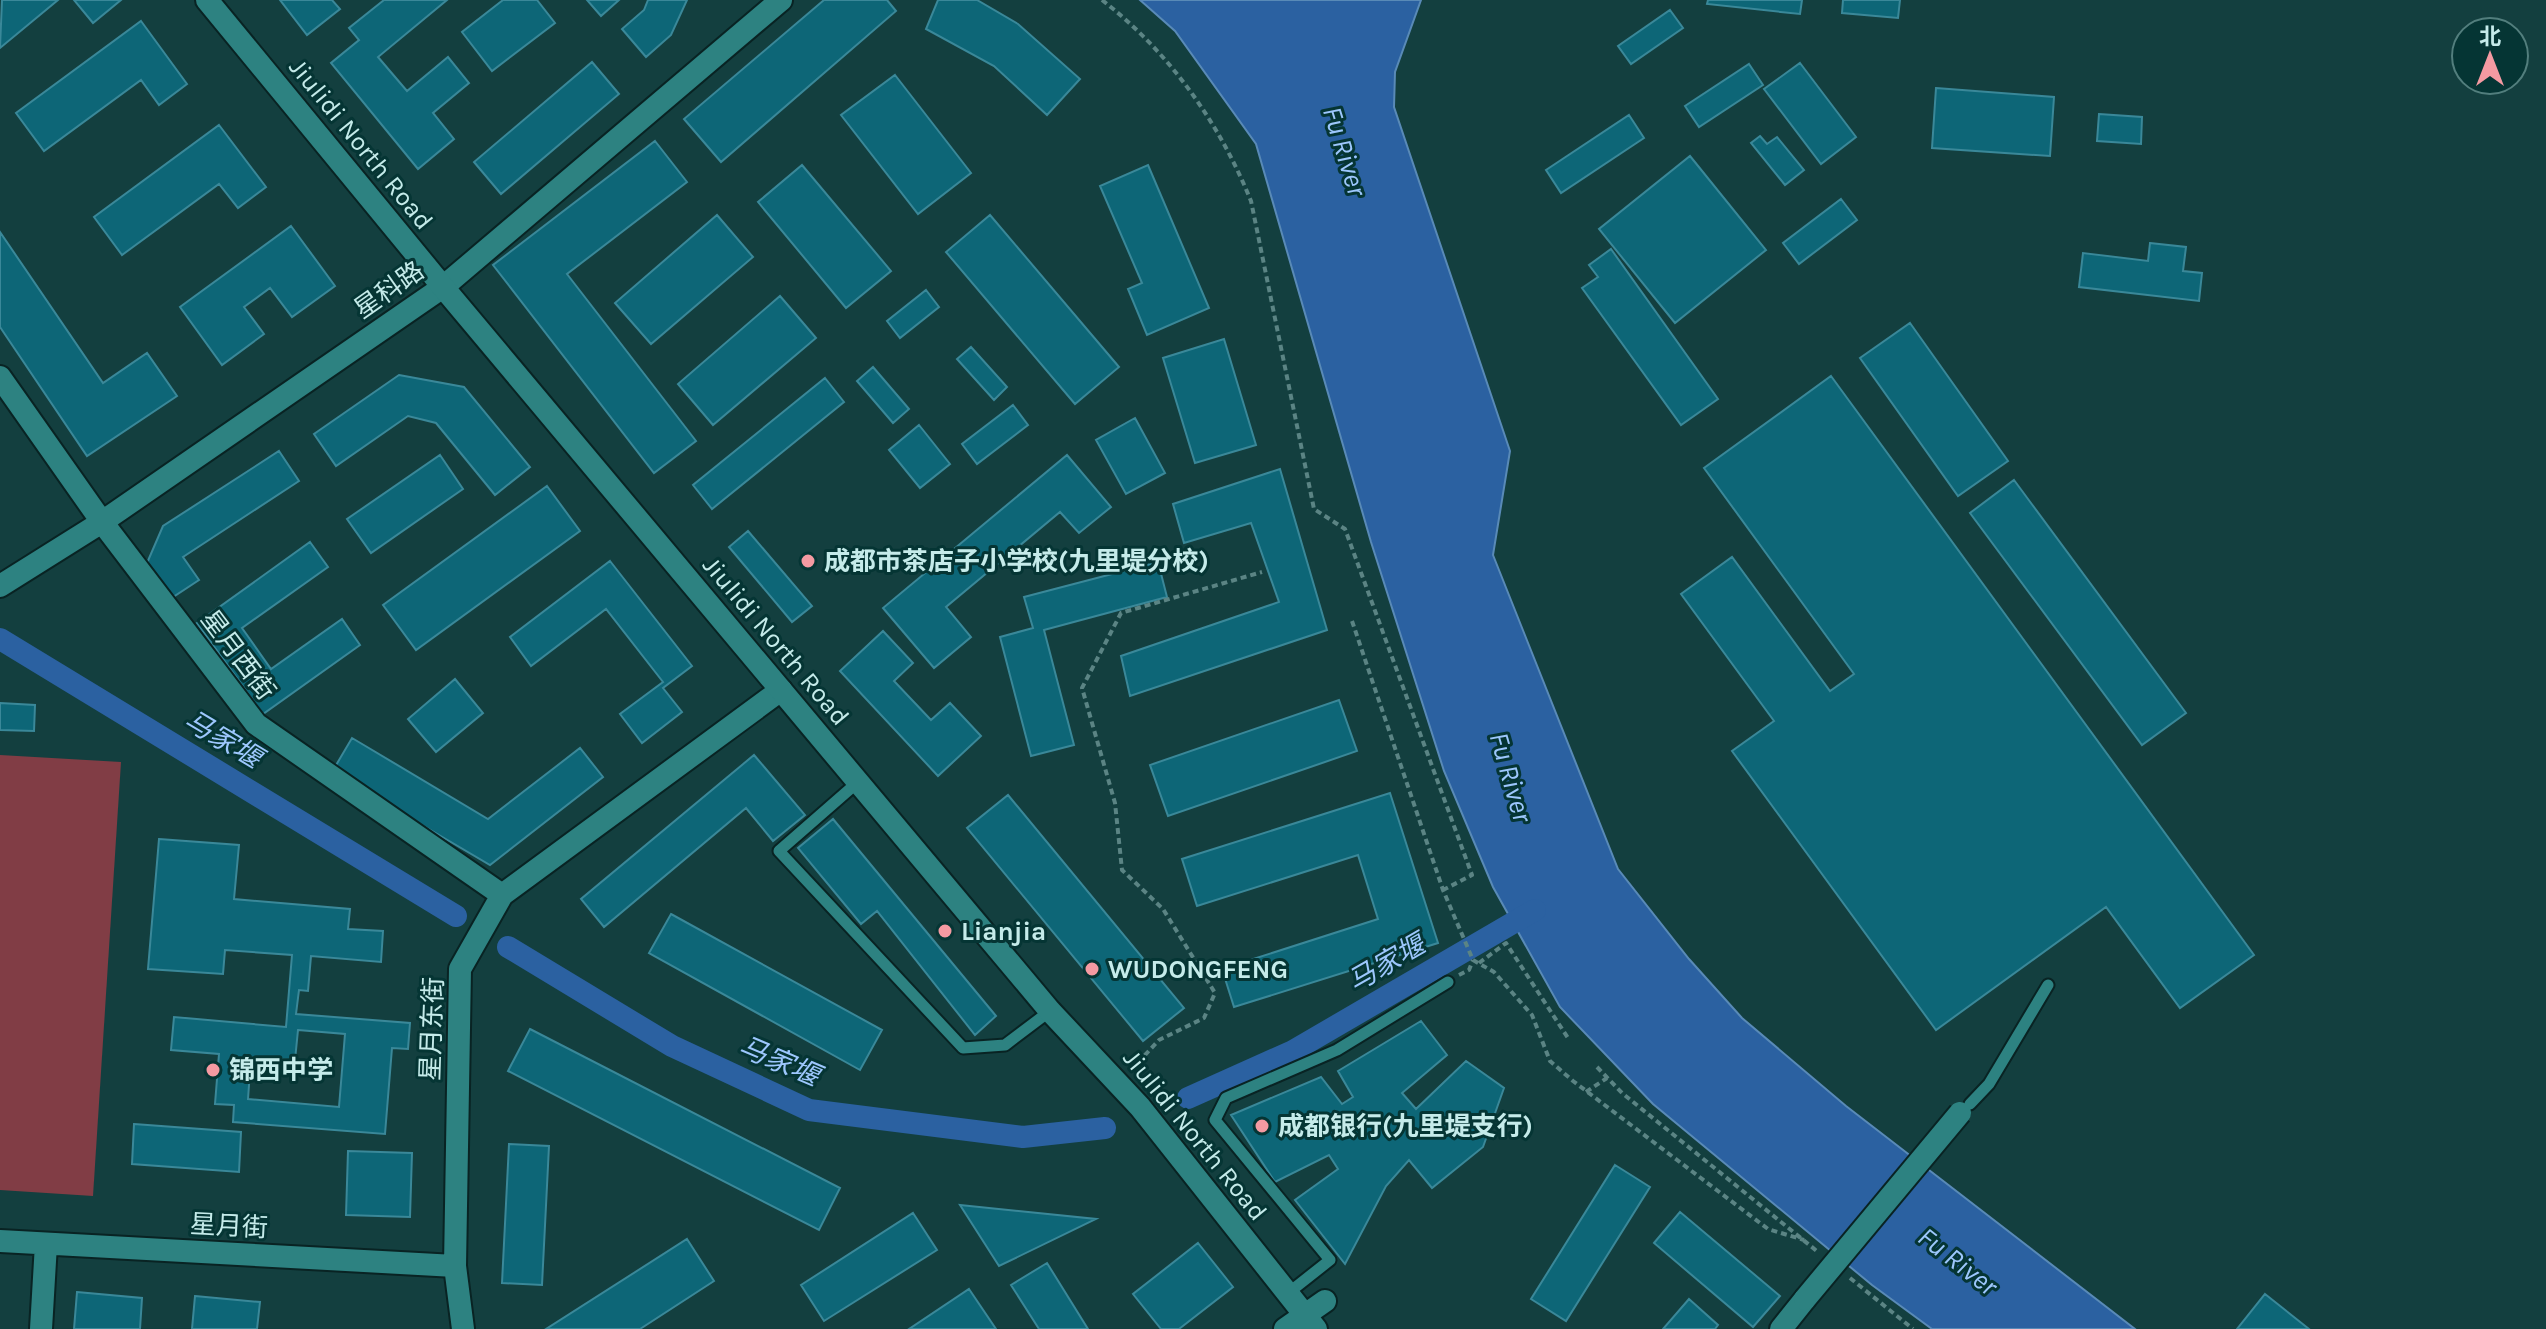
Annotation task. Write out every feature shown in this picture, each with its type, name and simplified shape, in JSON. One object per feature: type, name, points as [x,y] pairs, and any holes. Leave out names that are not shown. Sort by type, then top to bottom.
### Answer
[{"type":"street","name":"Jiulidi North Road","points":[[207,0],[443,287],[1050,1011],[1162,1133],[1310,1322]]},
{"type":"street","name":"星科路","points":[[0,586],[102,522],[443,287],[781,0]]},
{"type":"street","name":"星月西街","points":[[0,377],[102,522],[256,724],[502,895]]},
{"type":"street","name":"星月东街","points":[[463,1329],[455,1266],[460,969],[502,895],[781,690]]},
{"type":"street","points":[[1781,1329],[1965,1108]]},
{"type":"street","name":"星月街","points":[[0,1241],[455,1266]]},
{"type":"street","points":[[41,1329],[46,1244]]},
{"type":"street","points":[[1285,1329],[1310,1322],[1325,1301]]},
{"type":"lane","points":[[858,782],[779,851],[963,1048],[1005,1045],[1050,1011]]},
{"type":"lane","points":[[1286,1294],[1330,1260],[1215,1120],[1220,1109],[1226,1098],[1337,1050],[1448,982]]},
{"type":"lane","points":[[1965,1108],[1989,1084],[2048,985]]},
{"type":"path","points":[[1102,0],[1163,55],[1210,120],[1235,162],[1251,201],[1314,509],[1345,529],[1472,875],[1443,890]]},
{"type":"path","points":[[1118,1083],[1159,1040],[1204,1018],[1215,993],[1163,909],[1122,870],[1115,803],[1082,688],[1121,613],[1262,572]]},
{"type":"path","points":[[1352,621],[1443,890],[1473,960],[1494,972],[1532,1015],[1550,1061],[1586,1092],[1768,1229],[1804,1240]]},
{"type":"path","points":[[1479,963],[1506,943],[1568,1038]]},
{"type":"path","points":[[1597,1067],[1825,1258]]},
{"type":"path","points":[[1586,1092],[1607,1078]]},
{"type":"path","points":[[1846,1275],[1913,1329]]},
{"type":"shaded area","points":[[0,755],[121,762],[93,1196],[0,1190]]},
{"type":"water","name":"Fu River","points":[[1140,0],[1421,0],[1395,72],[1394,107],[1510,451],[1493,555],[1618,869],[1689,959],[1742,1018],[1846,1106],[2135,1329],[1932,1329],[1872,1285],[1653,1104],[1560,1007],[1493,887],[1444,771],[1371,542],[1256,144],[1175,31]]},
{"type":"building","points":[[2,0],[58,0],[0,48]]},
{"type":"building","points":[[74,0],[121,0],[93,23]]},
{"type":"building","points":[[280,0],[332,0],[340,9],[307,35]]},
{"type":"building","points":[[384,0],[447,0],[378,57],[407,91],[448,57],[469,83],[433,113],[454,139],[418,169],[331,63],[359,40],[349,28]]},
{"type":"building","points":[[503,0],[537,0],[555,23],[492,71],[462,32]]},
{"type":"building","points":[[587,0],[619,0],[601,16]]},
{"type":"building","points":[[648,0],[687,0],[671,35],[646,57],[622,29],[644,10]]},
{"type":"building","points":[[824,0],[887,0],[896,11],[721,162],[684,119]]},
{"type":"building","points":[[938,0],[977,0],[1018,24],[1080,79],[1047,115],[994,66],[926,29]]},
{"type":"building","points":[[1708,0],[1802,0],[1800,14],[1707,4]]},
{"type":"building","points":[[1843,0],[1900,0],[1898,18],[1842,13]]},
{"type":"building","points":[[1670,10],[1683,28],[1631,64],[1618,46]]},
{"type":"building","points":[[141,21],[187,84],[159,105],[141,80],[44,151],[16,113]]},
{"type":"building","points":[[592,62],[619,94],[501,194],[474,162]]},
{"type":"building","points":[[1800,63],[1856,137],[1821,164],[1764,89]]},
{"type":"building","points":[[1749,64],[1763,85],[1699,127],[1685,106]]},
{"type":"building","points":[[895,75],[971,173],[918,214],[841,115]]},
{"type":"building","points":[[1936,88],[2054,97],[2050,156],[1932,148]]},
{"type":"building","points":[[2099,114],[2142,117],[2141,144],[2097,141]]},
{"type":"building","points":[[1629,115],[1644,138],[1561,193],[1546,170]]},
{"type":"building","points":[[219,125],[266,187],[238,208],[219,184],[122,255],[94,217]]},
{"type":"building","points":[[1760,136],[1767,144],[1777,137],[1804,170],[1785,185],[1751,143]]},
{"type":"building","points":[[655,141],[687,182],[567,274],[696,441],[654,473],[493,265]]},
{"type":"building","points":[[1690,156],[1766,250],[1675,323],[1599,229]]},
{"type":"building","points":[[802,165],[891,271],[846,308],[758,202]]},
{"type":"building","points":[[1148,165],[1209,308],[1147,335],[1128,289],[1142,283],[1100,186]]},
{"type":"building","points":[[1841,199],[1857,220],[1799,264],[1783,243]]},
{"type":"building","points":[[717,215],[753,257],[651,344],[615,303]]},
{"type":"building","points":[[990,215],[1119,367],[1075,404],[946,252]]},
{"type":"building","points":[[291,226],[335,286],[292,317],[270,288],[244,307],[264,334],[222,365],[180,307]]},
{"type":"building","points":[[0,232],[103,383],[147,353],[177,396],[87,456],[0,327]]},
{"type":"building","points":[[2150,243],[2186,247],[2183,271],[2202,273],[2199,301],[2079,287],[2083,253],[2148,261]]},
{"type":"building","points":[[1611,249],[1718,399],[1681,425],[1582,288],[1598,277],[1589,265]]},
{"type":"building","points":[[926,290],[939,307],[900,338],[887,321]]},
{"type":"building","points":[[780,296],[816,338],[713,425],[678,384]]},
{"type":"building","points":[[1910,323],[2008,461],[1958,496],[1860,358]]},
{"type":"building","points":[[1224,339],[1256,445],[1195,463],[1163,358]]},
{"type":"building","points":[[971,347],[1007,387],[994,400],[957,359]]},
{"type":"building","points":[[873,367],[909,409],[893,423],[857,381]]},
{"type":"building","points":[[399,375],[464,387],[530,467],[495,495],[436,423],[408,416],[336,466],[314,434]]},
{"type":"building","points":[[1831,376],[2254,955],[2180,1008],[2106,907],[1936,1030],[1732,751],[1774,721],[1681,594],[1732,557],[1830,691],[1854,674],[1704,468]]},
{"type":"building","points":[[825,378],[844,402],[712,509],[693,485]]},
{"type":"building","points":[[1013,405],[1028,425],[977,464],[962,444]]},
{"type":"building","points":[[1135,418],[1165,473],[1126,494],[1096,440]]},
{"type":"building","points":[[919,425],[950,464],[920,488],[889,450]]},
{"type":"building","points":[[279,451],[299,481],[183,557],[199,580],[170,599],[147,563],[163,526]]},
{"type":"building","points":[[440,455],[463,489],[371,553],[347,519]]},
{"type":"building","points":[[1067,455],[1111,507],[1079,533],[1060,512],[946,607],[971,637],[934,668],[883,608]]},
{"type":"building","points":[[1280,469],[1327,630],[1130,696],[1121,656],[1279,602],[1251,523],[1184,543],[1173,504]]},
{"type":"building","points":[[2014,480],[2186,713],[2142,745],[1970,513]]},
{"type":"building","points":[[547,486],[580,531],[416,650],[383,605]]},
{"type":"building","points":[[748,531],[812,606],[792,622],[729,547]]},
{"type":"building","points":[[310,542],[328,567],[242,628],[271,669],[342,619],[360,645],[263,714],[197,623]]},
{"type":"building","points":[[610,561],[692,666],[663,688],[682,712],[642,743],[620,714],[663,682],[606,609],[531,666],[510,637]]},
{"type":"building","points":[[1158,562],[1167,597],[1044,630],[1074,745],[1031,756],[1000,637],[1033,628],[1024,597]]},
{"type":"building","points":[[883,631],[913,663],[894,681],[931,720],[950,703],[981,736],[938,776],[840,671]]},
{"type":"building","points":[[455,679],[483,713],[436,752],[408,719]]},
{"type":"building","points":[[1339,700],[1357,751],[1168,816],[1150,765]]},
{"type":"building","points":[[0,703],[35,705],[34,731],[0,730]]},
{"type":"building","points":[[352,738],[488,819],[580,748],[603,777],[490,865],[332,772]]},
{"type":"building","points":[[754,755],[805,815],[773,841],[746,808],[604,927],[581,899]]},
{"type":"building","points":[[1390,793],[1438,943],[1234,1007],[1222,969],[1378,919],[1358,855],[1197,906],[1182,859]]},
{"type":"building","points":[[1008,795],[1184,1008],[1143,1041],[967,828]]},
{"type":"building","points":[[833,819],[996,1016],[975,1035],[877,911],[861,924],[798,848]]},
{"type":"building","points":[[159,839],[239,845],[234,899],[350,909],[348,929],[383,931],[381,962],[311,956],[308,991],[299,990],[296,1014],[410,1023],[408,1049],[392,1048],[385,1134],[233,1122],[234,1105],[215,1104],[219,1054],[171,1050],[174,1017],[286,1027],[292,955],[225,950],[223,974],[148,969]],"holes":[[[298,1030],[345,1034],[339,1107],[248,1099],[251,1057],[295,1060]]]},
{"type":"building","points":[[671,914],[882,1030],[860,1070],[649,953]]},
{"type":"building","points":[[1421,1021],[1447,1055],[1402,1093],[1416,1109],[1466,1061],[1504,1088],[1483,1147],[1432,1188],[1409,1160],[1386,1186],[1345,1264],[1295,1200],[1338,1169],[1329,1155],[1275,1182],[1231,1115],[1321,1077],[1342,1104],[1353,1097],[1338,1071]]},
{"type":"building","points":[[530,1029],[840,1188],[819,1230],[508,1071]]},
{"type":"building","points":[[134,1124],[241,1132],[239,1172],[132,1164]]},
{"type":"building","points":[[509,1144],[549,1146],[542,1285],[502,1283]]},
{"type":"building","points":[[348,1151],[412,1153],[410,1217],[346,1215]]},
{"type":"building","points":[[1615,1165],[1650,1187],[1566,1321],[1531,1299]]},
{"type":"building","points":[[960,1205],[1096,1219],[999,1266]]},
{"type":"building","points":[[1680,1212],[1780,1296],[1753,1327],[1654,1243]]},
{"type":"building","points":[[913,1213],[937,1250],[824,1321],[801,1285]]},
{"type":"building","points":[[687,1239],[714,1281],[640,1329],[546,1329]]},
{"type":"building","points":[[1198,1243],[1233,1287],[1179,1329],[1161,1329],[1133,1294]]},
{"type":"building","points":[[1047,1263],[1088,1329],[1039,1329],[1011,1285]]},
{"type":"building","points":[[969,1289],[996,1329],[909,1329]]},
{"type":"building","points":[[77,1292],[142,1298],[140,1329],[74,1329]]},
{"type":"building","points":[[2265,1294],[2309,1329],[2237,1329]]},
{"type":"building","points":[[195,1296],[260,1302],[257,1329],[192,1329]]},
{"type":"building","points":[[1689,1299],[1718,1325],[1715,1329],[1663,1329]]},
{"type":"waterway","name":"马家堰","points":[[0,639],[456,916]]},
{"type":"waterway","name":"马家堰","points":[[1188,1098],[1293,1051],[1535,910]]},
{"type":"waterway","name":"马家堰","points":[[508,947],[672,1046],[809,1110],[1023,1137],[1105,1128]]},
{"type":"place","name":"成都市茶店子小学校(九里堤分校)","points":[[808,561]]},
{"type":"place","name":"Lianjia","points":[[945,931]]},
{"type":"place","name":"WUDONGFENG","points":[[1092,969]]},
{"type":"place","name":"锦西中学","points":[[213,1070]]},
{"type":"place","name":"成都银行(九里堤支行)","points":[[1262,1126]]}]
